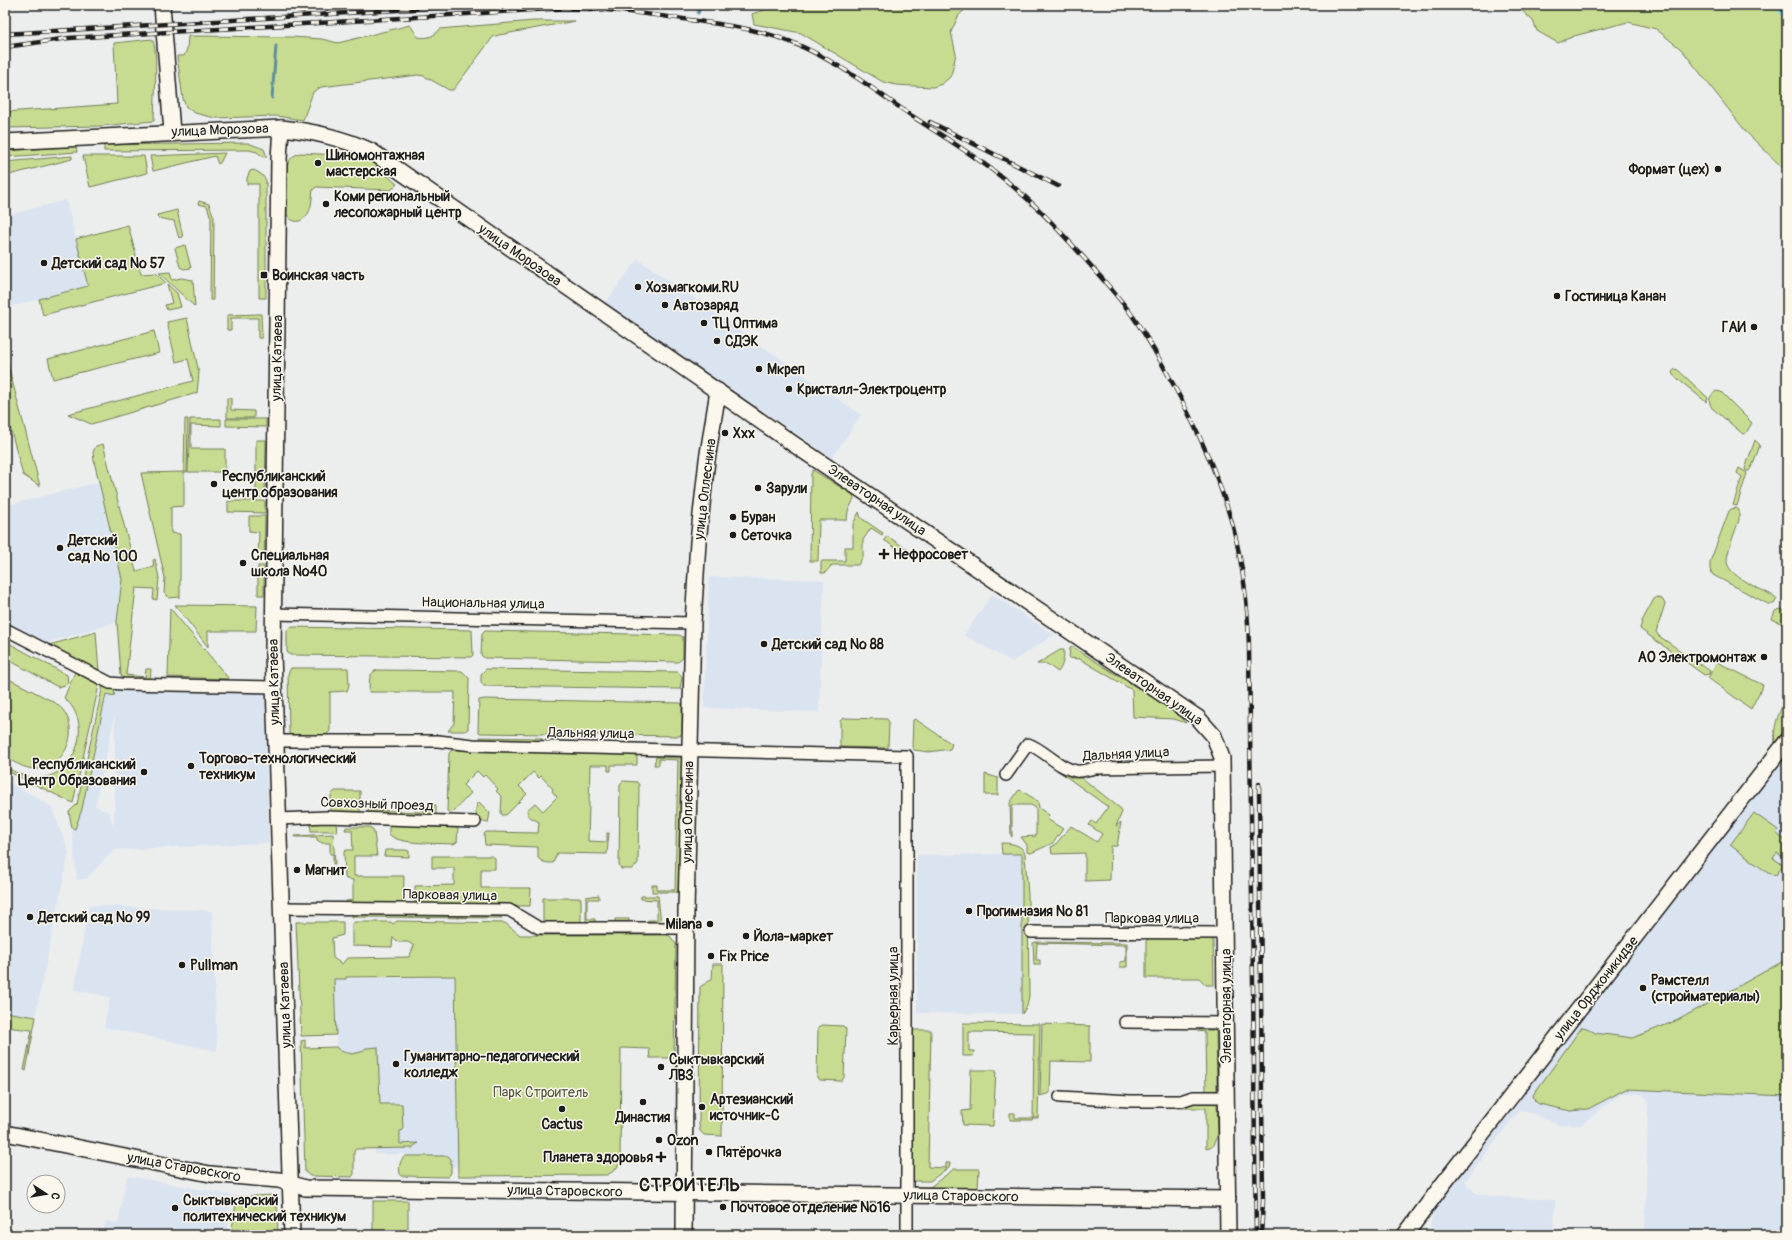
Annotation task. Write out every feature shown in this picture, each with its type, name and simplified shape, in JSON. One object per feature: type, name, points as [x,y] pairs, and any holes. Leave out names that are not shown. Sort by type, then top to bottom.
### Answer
[{"type":"street","points":[[162,5],[172,132]]},
{"type":"street","name":"улица Морозова","points":[[5,142],[172,132],[281,128],[323,134],[347,141],[371,151],[718,391]]},
{"type":"street","name":"улица Катаева","points":[[281,128],[279,159],[273,614],[275,739],[292,1235]]},
{"type":"street","name":"улица Оплеснина","points":[[684,1235],[686,928],[693,623],[698,542],[718,391]]},
{"type":"street","name":"Элеваторная улица","points":[[718,391],[981,572],[1191,712],[1214,736],[1221,750],[1223,766],[1228,1235]]},
{"type":"street","name":"Национальная улица","points":[[273,614],[693,623]]},
{"type":"street","points":[[5,629],[110,682],[122,684],[274,686]]},
{"type":"street","name":"Дальняя улица","points":[[275,739],[283,741],[438,741],[473,746],[907,756]]},
{"type":"street","name":"улица Орджоникидзе","points":[[1406,1235],[1443,1184],[1787,741]]},
{"type":"street","name":"Дальняя улица","points":[[1006,775],[1028,744],[1036,747],[1059,763],[1076,772],[1095,768],[1223,766]]},
{"type":"street","name":"Карьерная улица","points":[[907,756],[907,1235]]},
{"type":"street","name":"Совхозный проезд","points":[[278,818],[327,817],[475,822]]},
{"type":"street","name":"Парковая улица","points":[[281,908],[509,910],[539,928],[686,928]]},
{"type":"street","name":"Парковая улица","points":[[1031,932],[1225,933]]},
{"type":"street","points":[[1125,1022],[1225,1024]]},
{"type":"street","points":[[1060,1097],[1130,1101],[1181,1101],[1193,1097],[1226,1097]]},
{"type":"street","name":"улица Старовского","points":[[5,1133],[210,1174],[279,1180],[305,1188],[1228,1199]]},
{"type":"shaded area","name":"Детский сад № 57","points":[[66,200],[88,286],[5,308],[5,216]]},
{"type":"shaded area","points":[[638,259],[861,415],[832,458],[605,303]]},
{"type":"shaded area","name":"Детский сад № 100","points":[[99,482],[122,579],[117,622],[46,643],[5,621],[5,506]]},
{"type":"shaded area","name":"Детский сад № 88","points":[[709,577],[824,580],[819,712],[704,708]]},
{"type":"shaded area","points":[[992,594],[1054,635],[1012,662],[964,635]]},
{"type":"shaded area","name":"Торгово-технологический техникум","points":[[265,688],[269,843],[114,850],[87,878],[77,880],[72,832],[79,812],[104,691],[115,694],[115,689]],"holes":[[[115,715],[114,828],[109,813],[95,806]]]},
{"type":"shaded area","points":[[1787,750],[1787,1235],[1645,1235],[1648,1106],[1646,1098],[1642,1094],[1628,1093],[1620,1095],[1581,1125],[1559,1125],[1527,1111],[1521,1110],[1516,1114],[1466,1180],[1468,1186],[1476,1193],[1488,1196],[1555,1200],[1554,1235],[1429,1235],[1434,1205]]},
{"type":"shaded area","name":"Детский сад № 99","points":[[5,780],[51,806],[69,852],[35,1017],[5,1012]]},
{"type":"shaded area","name":"Прогимназия № 81","points":[[1022,854],[1022,1014],[917,1013],[917,855]]},
{"type":"shaded area","points":[[89,905],[212,911],[217,1051],[104,1027],[110,997],[74,990]]},
{"type":"shaded area","name":"Гуманитарно-педагогический колледж","points":[[454,977],[458,1167],[407,1166],[406,1154],[375,1154],[373,1082],[338,1083],[334,979]]},
{"type":"shaded area","name":"Сыктывкарский политехнический техникум","points":[[127,1176],[232,1195],[226,1235],[103,1235],[106,1221],[118,1223]]},
{"type":"green space","points":[[824,5],[970,5],[959,15],[951,32],[956,54],[951,76],[942,84],[933,87],[896,85],[883,82],[801,33],[754,24],[752,14],[767,9]]},
{"type":"green space","points":[[1516,5],[1787,5],[1787,172],[1747,133],[1682,50],[1656,29],[1628,22],[1574,36],[1558,43],[1537,31],[1533,21]]},
{"type":"green space","points":[[534,21],[575,21],[493,37],[453,90],[449,90],[424,76],[418,75],[321,87],[313,92],[303,120],[276,116],[215,118],[195,113],[186,107],[183,99],[177,56],[184,56],[187,49],[188,36],[292,37],[322,39],[338,43],[410,25],[418,37],[425,38],[433,35],[440,29]]},
{"type":"green space","points":[[152,39],[156,65],[154,121],[100,126],[5,128],[5,112],[117,104],[114,43]]},
{"type":"green space","points":[[248,143],[264,149],[267,157],[249,150],[104,151],[104,145]]},
{"type":"green space","points":[[76,146],[77,152],[5,157],[5,151]]},
{"type":"green space","points":[[225,153],[218,164],[215,156],[153,171],[150,156]]},
{"type":"green space","points":[[300,153],[360,156],[372,159],[385,174],[397,184],[391,190],[316,187],[313,190],[311,206],[307,215],[301,220],[294,221],[287,215],[287,167],[291,158]]},
{"type":"green space","points":[[72,156],[72,159],[5,176],[5,162]]},
{"type":"green space","points":[[83,156],[144,156],[147,173],[90,187]]},
{"type":"green space","points":[[254,170],[261,174],[266,180],[266,298],[259,298],[259,184],[247,184],[247,178],[250,171]]},
{"type":"green space","points":[[199,201],[209,204],[214,217],[213,300],[210,300],[211,218],[207,206],[198,204]]},
{"type":"green space","points":[[177,210],[183,237],[179,238],[174,221],[158,218],[157,215]]},
{"type":"green space","points":[[128,225],[141,274],[156,273],[166,283],[43,315],[39,299],[88,286],[76,239]]},
{"type":"green space","points":[[185,245],[191,268],[184,269],[180,267],[175,248]]},
{"type":"green space","points":[[170,272],[172,280],[181,278],[193,280],[195,307],[159,273]]},
{"type":"green space","points":[[167,284],[177,293],[181,307],[167,310],[165,305],[172,303]]},
{"type":"green space","points":[[261,314],[262,338],[258,338],[258,318],[231,318],[231,330],[227,330],[227,315]]},
{"type":"green space","points":[[187,318],[199,373],[197,393],[91,424],[68,414],[193,381],[188,359],[176,362],[167,322]]},
{"type":"green space","points":[[154,331],[159,353],[53,379],[48,359]]},
{"type":"green space","points":[[5,354],[40,486],[23,475],[5,409]]},
{"type":"green space","points":[[1675,369],[1678,370],[1708,398],[1706,402],[1673,375],[1672,372]]},
{"type":"green space","points":[[1716,391],[1721,392],[1752,423],[1746,433],[1743,434],[1712,408],[1710,398]]},
{"type":"green space","points":[[227,398],[231,398],[231,410],[254,411],[254,418],[227,418]]},
{"type":"green space","points":[[185,419],[188,419],[187,472],[184,472]]},
{"type":"green space","points":[[190,419],[221,419],[221,426],[191,425],[191,449],[225,449],[225,472],[188,472]]},
{"type":"green space","points":[[226,419],[266,419],[266,427],[226,426]]},
{"type":"green space","points":[[256,440],[266,440],[265,497],[256,497]]},
{"type":"green space","points":[[1755,440],[1760,445],[1754,462],[1749,471],[1746,471],[1745,469]]},
{"type":"green space","points":[[103,444],[136,571],[154,567],[153,560],[155,559],[159,578],[157,600],[153,599],[154,589],[136,588],[126,675],[145,677],[146,669],[151,669],[150,682],[124,679],[121,675],[117,622],[122,579],[93,452],[96,446]]},
{"type":"green space","points":[[1739,468],[1747,473],[1737,506],[1733,505],[1742,477],[1737,473]]},
{"type":"green space","points":[[813,470],[853,495],[854,499],[848,511],[847,520],[819,520],[818,561],[810,561],[811,474]]},
{"type":"green space","points":[[184,472],[184,506],[171,507],[171,533],[180,534],[180,597],[169,598],[164,593],[165,578],[141,473]]},
{"type":"green space","points":[[228,501],[265,501],[265,513],[228,512]]},
{"type":"green space","points":[[1736,508],[1739,510],[1739,520],[1728,554],[1728,565],[1732,571],[1745,581],[1774,596],[1777,599],[1774,604],[1768,604],[1713,575],[1710,569],[1710,562],[1729,511]]},
{"type":"green space","points":[[859,512],[861,518],[883,533],[882,535],[871,528],[863,540],[863,557],[858,565],[832,565],[825,573],[821,573],[821,561],[845,561],[845,547],[853,547],[853,524]]},
{"type":"green space","points":[[249,516],[265,516],[264,558],[258,558],[259,532],[249,531]]},
{"type":"green space","points":[[887,536],[913,553],[910,558],[884,540]]},
{"type":"green space","points":[[258,566],[264,566],[264,595],[258,595]]},
{"type":"green space","points":[[1657,597],[1662,599],[1665,604],[1656,632],[1659,636],[1710,671],[1709,674],[1704,675],[1640,629],[1642,621],[1654,599]]},
{"type":"green space","points":[[175,605],[257,606],[256,631],[208,631],[208,647]]},
{"type":"green space","points":[[170,608],[229,679],[168,677]]},
{"type":"green space","points":[[1781,609],[1787,613],[1787,626],[1772,619],[1775,611]]},
{"type":"green space","points":[[290,627],[472,630],[473,655],[471,657],[290,655],[287,652],[287,630]]},
{"type":"green space","points":[[485,631],[679,635],[683,637],[683,658],[678,662],[484,658],[481,655],[482,634]]},
{"type":"green space","points":[[96,632],[99,672],[49,645]]},
{"type":"green space","points":[[5,641],[67,675],[68,683],[58,687],[5,658]]},
{"type":"green space","points":[[1073,647],[1180,715],[1186,723],[1174,719],[1133,717],[1132,690],[1080,659],[1069,658],[1070,648]]},
{"type":"green space","points":[[1060,650],[1064,650],[1064,656],[1062,665],[1058,672],[1047,664],[1037,664]]},
{"type":"green space","points":[[1717,662],[1763,685],[1751,709],[1708,678]]},
{"type":"green space","points":[[291,668],[348,668],[349,685],[347,691],[330,692],[330,731],[325,736],[294,736],[290,735],[289,733],[288,674]]},
{"type":"green space","points":[[486,669],[678,672],[682,677],[680,689],[484,686],[481,682],[481,674]]},
{"type":"green space","points":[[377,670],[462,671],[469,678],[468,729],[465,731],[448,731],[454,723],[455,692],[369,692],[370,676]]},
{"type":"green space","points":[[75,672],[99,685],[73,803],[5,770],[5,767],[22,775],[34,778],[48,776],[60,770],[70,761],[76,749],[79,736],[78,722],[74,709],[64,698]]},
{"type":"green space","points":[[5,677],[54,702],[64,711],[69,722],[70,733],[68,744],[63,754],[55,762],[45,768],[34,769],[26,767],[5,757]]},
{"type":"green space","points":[[103,685],[115,688],[114,696],[106,694],[82,809],[75,829],[72,828],[69,812],[77,804]]},
{"type":"green space","points":[[1787,696],[1787,733],[1776,747],[1774,734],[1775,727]]},
{"type":"green space","points":[[479,700],[681,703],[682,733],[680,736],[480,733],[478,730]]},
{"type":"green space","points":[[843,718],[887,719],[889,722],[888,748],[840,747],[840,721]]},
{"type":"green space","points":[[915,719],[952,744],[950,749],[929,752],[914,750],[912,748],[913,720]]},
{"type":"green space","points":[[480,737],[542,738],[540,742],[482,741]]},
{"type":"green space","points":[[452,750],[637,754],[637,765],[611,765],[611,771],[608,771],[608,765],[590,765],[588,841],[607,842],[607,833],[609,833],[607,854],[557,853],[553,863],[549,863],[543,862],[538,858],[538,847],[485,845],[484,834],[486,832],[538,833],[539,822],[528,816],[527,810],[535,803],[543,811],[557,797],[552,791],[553,789],[541,776],[539,778],[533,772],[519,786],[527,794],[506,815],[502,815],[502,797],[496,791],[498,789],[485,775],[483,777],[477,771],[463,785],[471,793],[452,813],[447,811],[449,753]]},
{"type":"green space","points":[[1037,753],[1072,778],[1082,778],[1121,809],[1122,812],[1116,826],[1121,822],[1117,846],[1111,846],[1110,880],[1085,881],[1085,853],[1052,854],[1051,847],[1055,845],[1071,826],[1097,842],[1102,834],[1089,825],[1092,821],[1096,824],[1108,807],[1035,754]]},
{"type":"green space","points":[[656,757],[682,758],[678,892],[652,892],[652,885],[657,885],[657,890],[675,890],[678,760],[659,759],[659,765],[654,765]]},
{"type":"green space","points":[[985,774],[998,778],[998,795],[985,795]]},
{"type":"green space","points":[[623,781],[637,782],[639,785],[638,863],[633,869],[621,869],[619,864],[620,784]]},
{"type":"green space","points":[[1020,790],[1038,801],[1039,808],[1049,815],[1047,819],[1063,829],[1053,843],[1031,853],[1027,852],[1027,845],[1021,837],[1036,836],[1036,808],[1031,805],[1012,805],[1012,837],[1011,836],[1010,803]]},
{"type":"green space","points":[[335,791],[360,791],[360,812],[366,813],[369,810],[423,812],[425,806],[436,805],[436,815],[432,815],[432,818],[331,813],[331,795]]},
{"type":"green space","points":[[479,802],[490,813],[488,823],[481,821],[477,816],[476,809]]},
{"type":"green space","points":[[1754,813],[1778,830],[1776,833],[1787,842],[1787,860],[1777,853],[1773,858],[1783,865],[1776,875],[1768,873],[1730,845]]},
{"type":"green space","points":[[310,821],[336,821],[337,833],[334,831],[311,831]]},
{"type":"green space","points":[[389,825],[458,828],[457,842],[454,844],[409,842],[401,840],[394,838],[389,834]]},
{"type":"green space","points":[[346,827],[370,827],[374,832],[377,856],[354,856],[354,876],[404,876],[403,904],[346,903],[346,901],[353,900],[353,880],[346,879],[345,877],[344,852],[346,850],[353,850],[352,830],[345,830]]},
{"type":"green space","points":[[333,834],[335,864],[333,864],[333,854],[330,854],[330,843],[322,843],[317,840],[317,837],[295,837],[295,836]]},
{"type":"green space","points":[[1001,843],[1018,846],[1025,854],[1028,895],[1029,996],[1027,1006],[1022,1014],[1022,854],[1002,854]]},
{"type":"green space","points":[[385,850],[406,850],[409,851],[409,857],[384,856]]},
{"type":"green space","points":[[432,856],[492,856],[495,858],[495,869],[481,869],[481,888],[531,888],[530,906],[418,905],[415,902],[415,886],[454,885],[454,868],[432,868]]},
{"type":"green space","points":[[599,895],[599,899],[587,899],[587,919],[595,919],[595,922],[615,922],[615,919],[629,919],[629,922],[647,923],[648,920],[657,920],[657,900],[641,899],[641,896],[658,896],[661,924],[586,924],[586,897]]},
{"type":"green space","points":[[543,898],[581,898],[581,924],[543,923]]},
{"type":"green space","points":[[353,913],[458,913],[458,916],[469,915],[470,913],[497,914],[502,918],[352,917]]},
{"type":"green space","name":"Парк Строитель","points":[[397,921],[505,923],[520,935],[670,936],[676,944],[674,1058],[650,1058],[649,1049],[621,1048],[620,1163],[615,1170],[607,1175],[458,1176],[455,976],[346,977],[346,979],[334,979],[336,1035],[301,1036],[296,922],[343,922],[343,935],[332,938],[333,958],[342,964],[347,958],[409,957],[414,946],[408,942],[398,942],[393,937],[392,947],[352,946],[352,924],[355,922],[391,922],[393,924]]},
{"type":"green space","points":[[1151,937],[1211,938],[1213,940],[1214,985],[1206,985],[1199,978],[1146,978],[1146,941]]},
{"type":"green space","points":[[1036,942],[1127,943],[1127,967],[1120,967],[1120,962],[1126,961],[1126,945],[1037,943],[1036,960],[1040,960],[1040,965],[1034,965],[1033,943]]},
{"type":"green space","points":[[1787,959],[1787,1096],[1626,1089],[1588,1109],[1571,1111],[1539,1104],[1535,1101],[1533,1095],[1582,1027],[1595,1033],[1633,1038],[1678,1020]]},
{"type":"green space","points":[[713,964],[723,964],[722,1136],[704,1135],[700,1131],[699,1124],[700,987],[712,979]]},
{"type":"green space","points":[[5,1012],[36,1017],[26,1071],[24,1070],[32,1030],[5,1027]]},
{"type":"green space","points":[[963,1023],[1040,1024],[1038,1118],[1033,1118],[1034,1033],[969,1032],[969,1051],[974,1051],[973,1056],[963,1056]]},
{"type":"green space","points":[[1042,1024],[1090,1026],[1090,1062],[1051,1061],[1050,1093],[1040,1096]]},
{"type":"green space","points":[[821,1025],[843,1026],[846,1029],[844,1078],[841,1081],[820,1080],[817,1078],[818,1028]]},
{"type":"green space","points":[[914,1030],[931,1030],[928,1167],[946,1168],[946,1163],[950,1163],[949,1167],[930,1181],[912,1181]]},
{"type":"green space","points":[[1198,1030],[1214,1030],[1216,1032],[1217,1092],[1206,1093],[1205,1032]]},
{"type":"green space","points":[[305,1040],[305,1048],[336,1047],[340,1051],[352,1054],[361,1052],[366,1048],[378,1047],[380,1104],[402,1104],[403,1130],[400,1131],[400,1144],[418,1143],[412,1148],[356,1149],[354,1151],[354,1174],[352,1177],[310,1176],[305,1172],[301,1041]]},
{"type":"green space","points":[[971,1070],[996,1070],[993,1126],[963,1125],[962,1111],[970,1110]]},
{"type":"green space","points":[[1193,1102],[1217,1103],[1218,1134],[1212,1147],[1206,1149],[1206,1108],[1177,1108]]},
{"type":"green space","points":[[1010,1113],[1015,1113],[1015,1118],[1033,1118],[1032,1120],[1010,1120]]},
{"type":"green space","points":[[405,1156],[448,1156],[451,1159],[451,1173],[448,1177],[401,1176],[401,1160]]},
{"type":"green space","points":[[954,1169],[979,1169],[978,1189],[912,1189],[912,1187],[930,1187]]},
{"type":"green space","points":[[274,1195],[277,1200],[278,1235],[231,1235],[237,1197]]},
{"type":"green space","points":[[373,1201],[408,1201],[408,1235],[373,1235]]},
{"type":"waterway","points":[[698,13],[701,5]]},
{"type":"waterway","points":[[720,5],[721,7],[740,5]]},
{"type":"waterway","points":[[1784,5],[1787,10]]},
{"type":"waterway","points":[[272,98],[276,46]]},
{"type":"railway","points":[[5,34],[479,5]]},
{"type":"railway","points":[[5,47],[69,38],[550,9],[620,11],[712,23],[777,37],[831,61],[983,163],[1031,202],[1085,259],[1129,311],[1146,337],[1181,399],[1199,435],[1221,489],[1237,541],[1244,586],[1249,646],[1256,1235]]},
{"type":"railway","points":[[930,122],[1058,186]]},
{"type":"railway","points":[[1259,784],[1263,1201],[1261,1235]]},
{"type":"place","name":"Шиномонтажная мастерская","points":[[318,163]]},
{"type":"place","name":"Формат (цех)","points":[[1718,169]]},
{"type":"place","name":"Коми региональный лесопожарный центр","points":[[326,204]]},
{"type":"place","name":"Детский сад № 57","points":[[44,263]]},
{"type":"place","name":"Воинская часть","points":[[264,275]]},
{"type":"place","name":"Хозмагкоми.RU","points":[[638,287]]},
{"type":"place","name":"Гостиница Канан","points":[[1557,296]]},
{"type":"place","name":"Автозаряд","points":[[665,305]]},
{"type":"place","name":"ТЦ Оптима","points":[[704,323]]},
{"type":"place","name":"ГАИ","points":[[1754,327]]},
{"type":"place","name":"СДЭК","points":[[717,341]]},
{"type":"place","name":"Мкреп","points":[[759,369]]},
{"type":"place","name":"Кристалл-Электроцентр","points":[[789,389]]},
{"type":"place","name":"Xxx","points":[[725,433]]},
{"type":"place","name":"Республиканский центр образования","points":[[214,484]]},
{"type":"place","name":"Зарули","points":[[758,488]]},
{"type":"place","name":"Буран","points":[[733,517]]},
{"type":"place","name":"Сеточка","points":[[733,535]]},
{"type":"place","name":"Детский сад № 100","points":[[60,548]]},
{"type":"place","name":"Нефросовет","points":[[884,554]]},
{"type":"place","name":"Специальная школа №40","points":[[243,563]]},
{"type":"place","name":"Детский сад № 88","points":[[764,644]]},
{"type":"place","name":"АО Электромонтаж","points":[[1764,657]]},
{"type":"place","name":"Торгово-технологический техникум","points":[[191,766]]},
{"type":"place","name":"Республиканский Центр Образования","points":[[144,772]]},
{"type":"place","name":"Магнит","points":[[297,870]]},
{"type":"place","name":"Прогимназия № 81","points":[[969,911]]},
{"type":"place","name":"Детский сад № 99","points":[[30,917]]},
{"type":"place","name":"Milana","points":[[710,924]]},
{"type":"place","name":"Йола-маркет","points":[[746,936]]},
{"type":"place","name":"Fix Price","points":[[711,956]]},
{"type":"place","name":"Pullman","points":[[182,965]]},
{"type":"place","name":"Рамстелл (стройматериалы)","points":[[1643,988]]},
{"type":"place","name":"Гуманитарно-педагогический колледж","points":[[396,1064]]},
{"type":"place","name":"Сыктывкарский ЛВЗ","points":[[661,1067]]},
{"type":"place","name":"Династия","points":[[643,1102]]},
{"type":"place","name":"Артезианский источник-С","points":[[702,1107]]},
{"type":"place","name":"Cactus","points":[[562,1109]]},
{"type":"place","name":"Ozon","points":[[659,1140]]},
{"type":"place","name":"Пятёрочка","points":[[709,1152]]},
{"type":"place","name":"Планета здоровья","points":[[661,1157]]},
{"type":"place","name":"Почтовое отделение №16","points":[[723,1207]]},
{"type":"place","name":"Сыктывкарский политехнический техникум","points":[[175,1208]]},
{"type":"district","name":"СТРОИТЕЛЬ","points":[[690,1185]]}]
